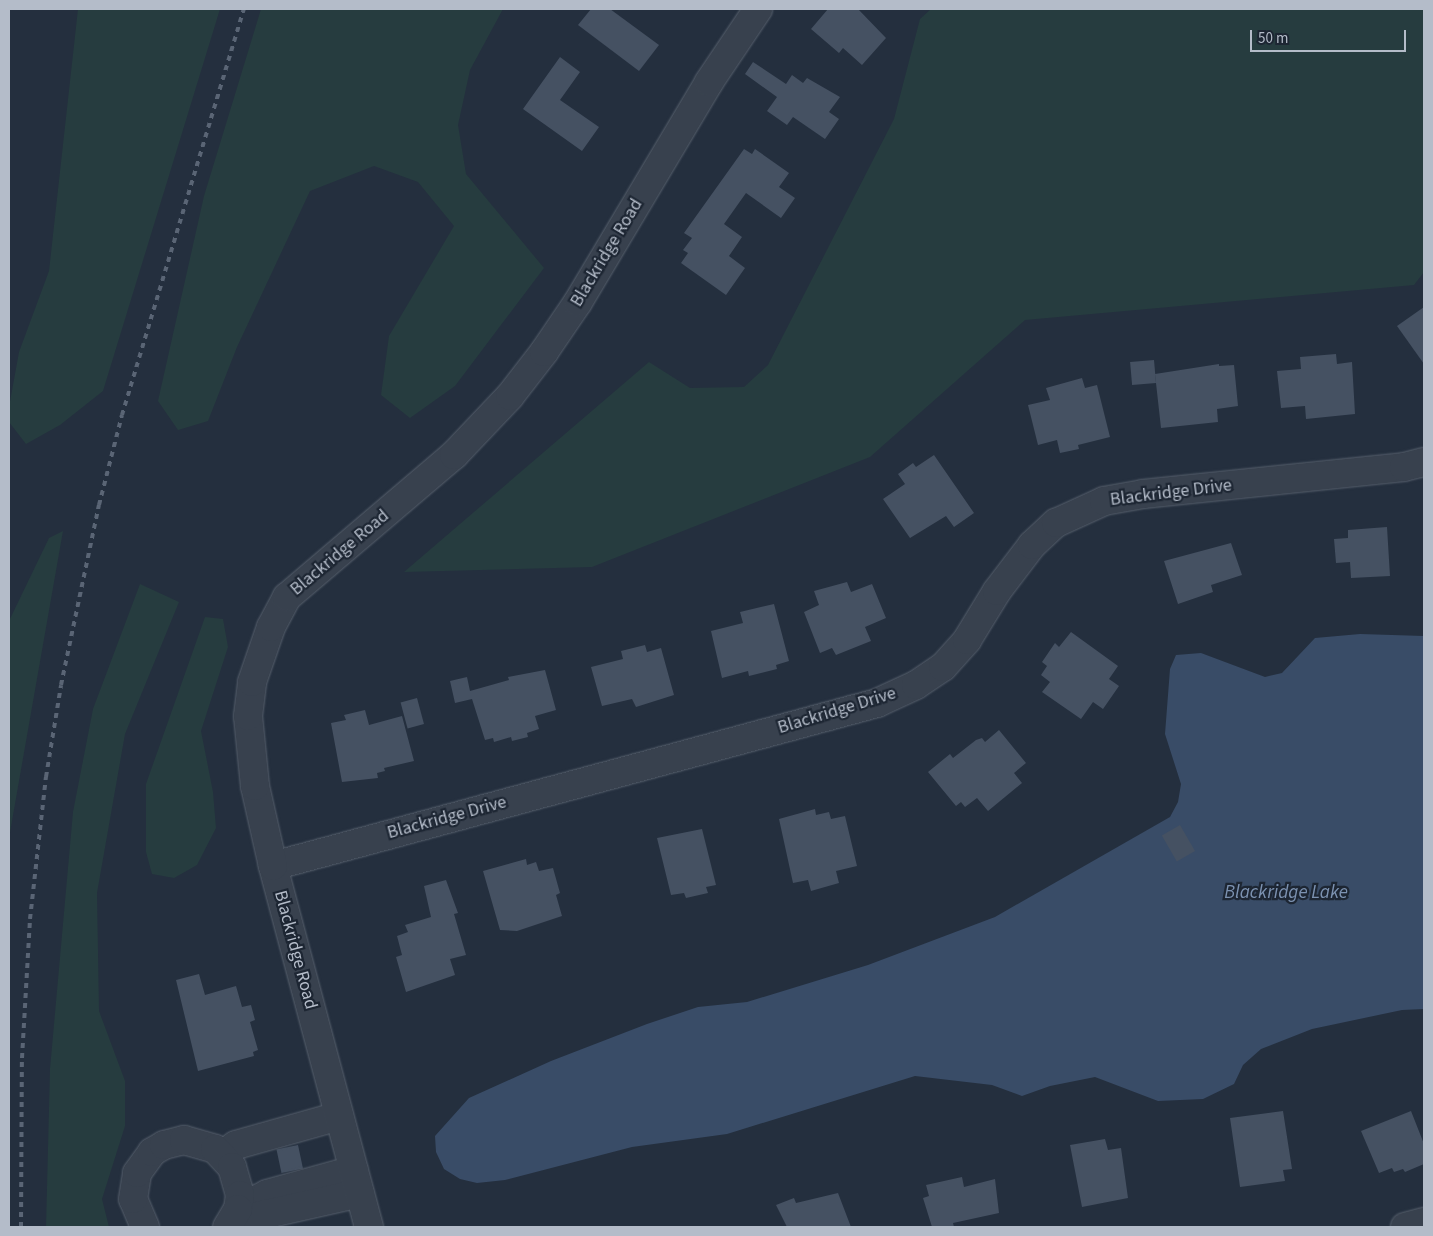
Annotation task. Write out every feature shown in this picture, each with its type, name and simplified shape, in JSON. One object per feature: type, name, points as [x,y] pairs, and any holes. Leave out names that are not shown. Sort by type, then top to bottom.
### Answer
[{"type":"street","name":"Blackridge Road","points":[[370,1227],[273,866],[255,786],[248,716],[252,682],[261,653],[287,596],[323,563],[417,490],[510,396],[578,302],[709,82],[758,9]]},
{"type":"street","name":"Blackridge Drive","points":[[273,866],[877,703],[916,685],[942,667],[967,640],[997,591],[1032,545],[1056,523],[1104,501],[1143,494],[1404,468],[1424,462]]},
{"type":"street","points":[[223,1155],[236,1145],[339,1116]]},
{"type":"street","points":[[145,1227],[136,1212],[133,1186],[136,1173],[152,1152],[164,1145],[184,1140],[205,1144],[223,1155],[238,1180],[232,1220]]},
{"type":"street","points":[[232,1220],[267,1194],[357,1182]]},
{"type":"street","points":[[1405,1227],[1424,1222]]},
{"type":"green space","points":[[78,9],[220,9],[103,391],[60,425],[26,444],[9,422],[9,407],[19,352],[49,271]]},
{"type":"green space","points":[[261,9],[503,9],[470,70],[458,125],[466,174],[544,268],[455,386],[410,418],[381,395],[389,336],[454,226],[418,182],[374,166],[310,191],[237,347],[208,421],[178,430],[158,401],[204,196]]},
{"type":"green space","points":[[931,9],[1424,9],[1424,272],[1414,285],[1025,320],[870,457],[592,567],[404,572],[649,362],[690,388],[744,387],[768,365],[894,119],[920,19]]},
{"type":"green space","points":[[63,531],[9,838],[9,621],[49,538]]},
{"type":"green space","points":[[140,584],[179,602],[125,734],[97,893],[99,1011],[125,1081],[125,1126],[102,1199],[109,1227],[46,1227],[50,1069],[73,812],[93,709]]},
{"type":"green space","points":[[205,617],[223,619],[228,647],[201,731],[213,792],[216,828],[197,865],[174,878],[152,874],[146,852],[146,784]]},
{"type":"water","name":"Blackridge Lake","points":[[1360,634],[1424,636],[1424,1009],[1402,1010],[1312,1029],[1261,1049],[1243,1065],[1234,1084],[1203,1099],[1158,1101],[1095,1077],[1050,1086],[1022,1096],[992,1085],[915,1076],[727,1134],[632,1147],[505,1180],[477,1183],[460,1179],[444,1169],[436,1152],[435,1136],[469,1098],[551,1061],[647,1024],[698,1007],[747,1002],[868,965],[995,917],[1170,817],[1178,802],[1181,784],[1165,734],[1170,669],[1176,655],[1201,653],[1265,677],[1282,673],[1315,638]]},
{"type":"building","points":[[591,9],[610,9],[659,45],[639,71],[578,25]]},
{"type":"building","points":[[828,9],[858,9],[886,38],[862,65],[843,48],[839,53],[811,29]]},
{"type":"building","points":[[560,57],[580,72],[560,100],[599,127],[582,151],[523,109]]},
{"type":"building","points":[[753,62],[786,84],[792,75],[803,83],[807,78],[840,97],[829,112],[839,119],[825,139],[793,117],[787,125],[767,111],[777,97],[745,74]]},
{"type":"building","points":[[744,149],[752,154],[755,149],[789,173],[779,187],[795,198],[781,218],[746,193],[724,224],[742,237],[729,256],[745,268],[726,295],[681,263],[688,253],[683,250],[692,238],[684,233]]},
{"type":"building","points":[[1424,307],[1424,364],[1397,326]]},
{"type":"building","points":[[1336,354],[1337,364],[1352,362],[1355,414],[1306,419],[1305,406],[1281,408],[1277,371],[1301,369],[1300,357]]},
{"type":"building","points":[[1154,360],[1156,383],[1132,385],[1130,362]]},
{"type":"building","points":[[1219,364],[1219,366],[1234,365],[1238,406],[1217,409],[1218,422],[1161,428],[1155,374]]},
{"type":"building","points":[[1082,378],[1085,388],[1097,385],[1110,437],[1078,445],[1079,449],[1060,453],[1057,440],[1038,445],[1028,405],[1050,400],[1046,388]]},
{"type":"building","points":[[934,455],[974,513],[954,527],[946,516],[910,538],[883,499],[905,484],[898,474],[913,463],[916,467]]},
{"type":"building","points":[[1387,527],[1390,576],[1351,578],[1350,562],[1336,563],[1334,539],[1348,538],[1348,530]]},
{"type":"building","points":[[1231,543],[1242,575],[1211,585],[1213,592],[1178,604],[1164,561]]},
{"type":"building","points":[[847,582],[851,592],[872,584],[886,618],[865,627],[871,641],[836,655],[832,648],[820,653],[804,612],[819,605],[814,591]]},
{"type":"building","points":[[774,604],[789,661],[776,665],[777,669],[749,676],[748,671],[722,678],[711,631],[743,623],[740,612]]},
{"type":"building","points":[[1071,632],[1118,666],[1109,679],[1119,686],[1103,709],[1093,702],[1081,719],[1042,692],[1050,682],[1041,675],[1047,666],[1042,662],[1055,643],[1059,647]]},
{"type":"building","points":[[645,645],[647,652],[661,648],[674,695],[636,707],[632,699],[602,706],[591,667],[623,659],[621,651]]},
{"type":"building","points":[[545,670],[556,710],[535,716],[539,729],[527,733],[528,737],[512,741],[511,737],[494,742],[493,738],[485,740],[472,699],[455,703],[450,681],[467,677],[470,691],[509,680],[508,677]]},
{"type":"building","points":[[417,698],[424,724],[408,728],[401,702]]},
{"type":"building","points":[[365,710],[369,725],[402,716],[414,761],[384,768],[385,771],[377,773],[378,778],[342,782],[331,723],[346,720],[344,715]]},
{"type":"building","points":[[999,730],[1026,763],[1014,773],[1022,783],[988,811],[977,798],[965,807],[961,802],[956,806],[928,772],[950,754],[953,758],[976,740],[982,738],[985,742]]},
{"type":"building","points":[[815,809],[816,815],[829,812],[831,819],[845,816],[857,866],[836,871],[839,883],[811,891],[808,880],[793,883],[779,819]]},
{"type":"building","points":[[1180,825],[1195,851],[1177,861],[1162,835]]},
{"type":"building","points":[[702,829],[716,885],[706,887],[708,893],[686,898],[684,893],[671,895],[657,838]]},
{"type":"building","points":[[526,859],[527,865],[536,862],[539,871],[553,868],[560,893],[556,895],[562,916],[517,931],[500,930],[483,871]]},
{"type":"building","points":[[446,880],[458,913],[454,914],[466,955],[450,959],[455,975],[406,992],[396,957],[402,955],[397,936],[408,932],[405,925],[431,917],[424,886]]},
{"type":"building","points":[[199,974],[205,995],[236,986],[242,1007],[251,1005],[255,1020],[250,1022],[258,1050],[253,1052],[254,1056],[198,1071],[176,980]]},
{"type":"building","points":[[1283,1111],[1292,1169],[1283,1170],[1285,1181],[1240,1187],[1230,1118]]},
{"type":"building","points":[[1411,1111],[1424,1144],[1424,1164],[1405,1172],[1403,1169],[1394,1172],[1392,1168],[1379,1173],[1361,1131]]},
{"type":"building","points":[[1105,1139],[1108,1150],[1121,1148],[1128,1198],[1082,1207],[1070,1145]]},
{"type":"building","points":[[298,1145],[303,1168],[281,1173],[276,1150]]},
{"type":"building","points":[[962,1177],[964,1187],[995,1179],[999,1213],[953,1223],[954,1227],[932,1227],[923,1198],[929,1196],[926,1185]]},
{"type":"building","points":[[838,1193],[851,1227],[787,1227],[776,1205],[794,1198],[796,1203]]},
{"type":"railway","points":[[21,1227],[22,1058],[30,919],[46,777],[61,685],[99,505],[122,415],[244,9]]}]
